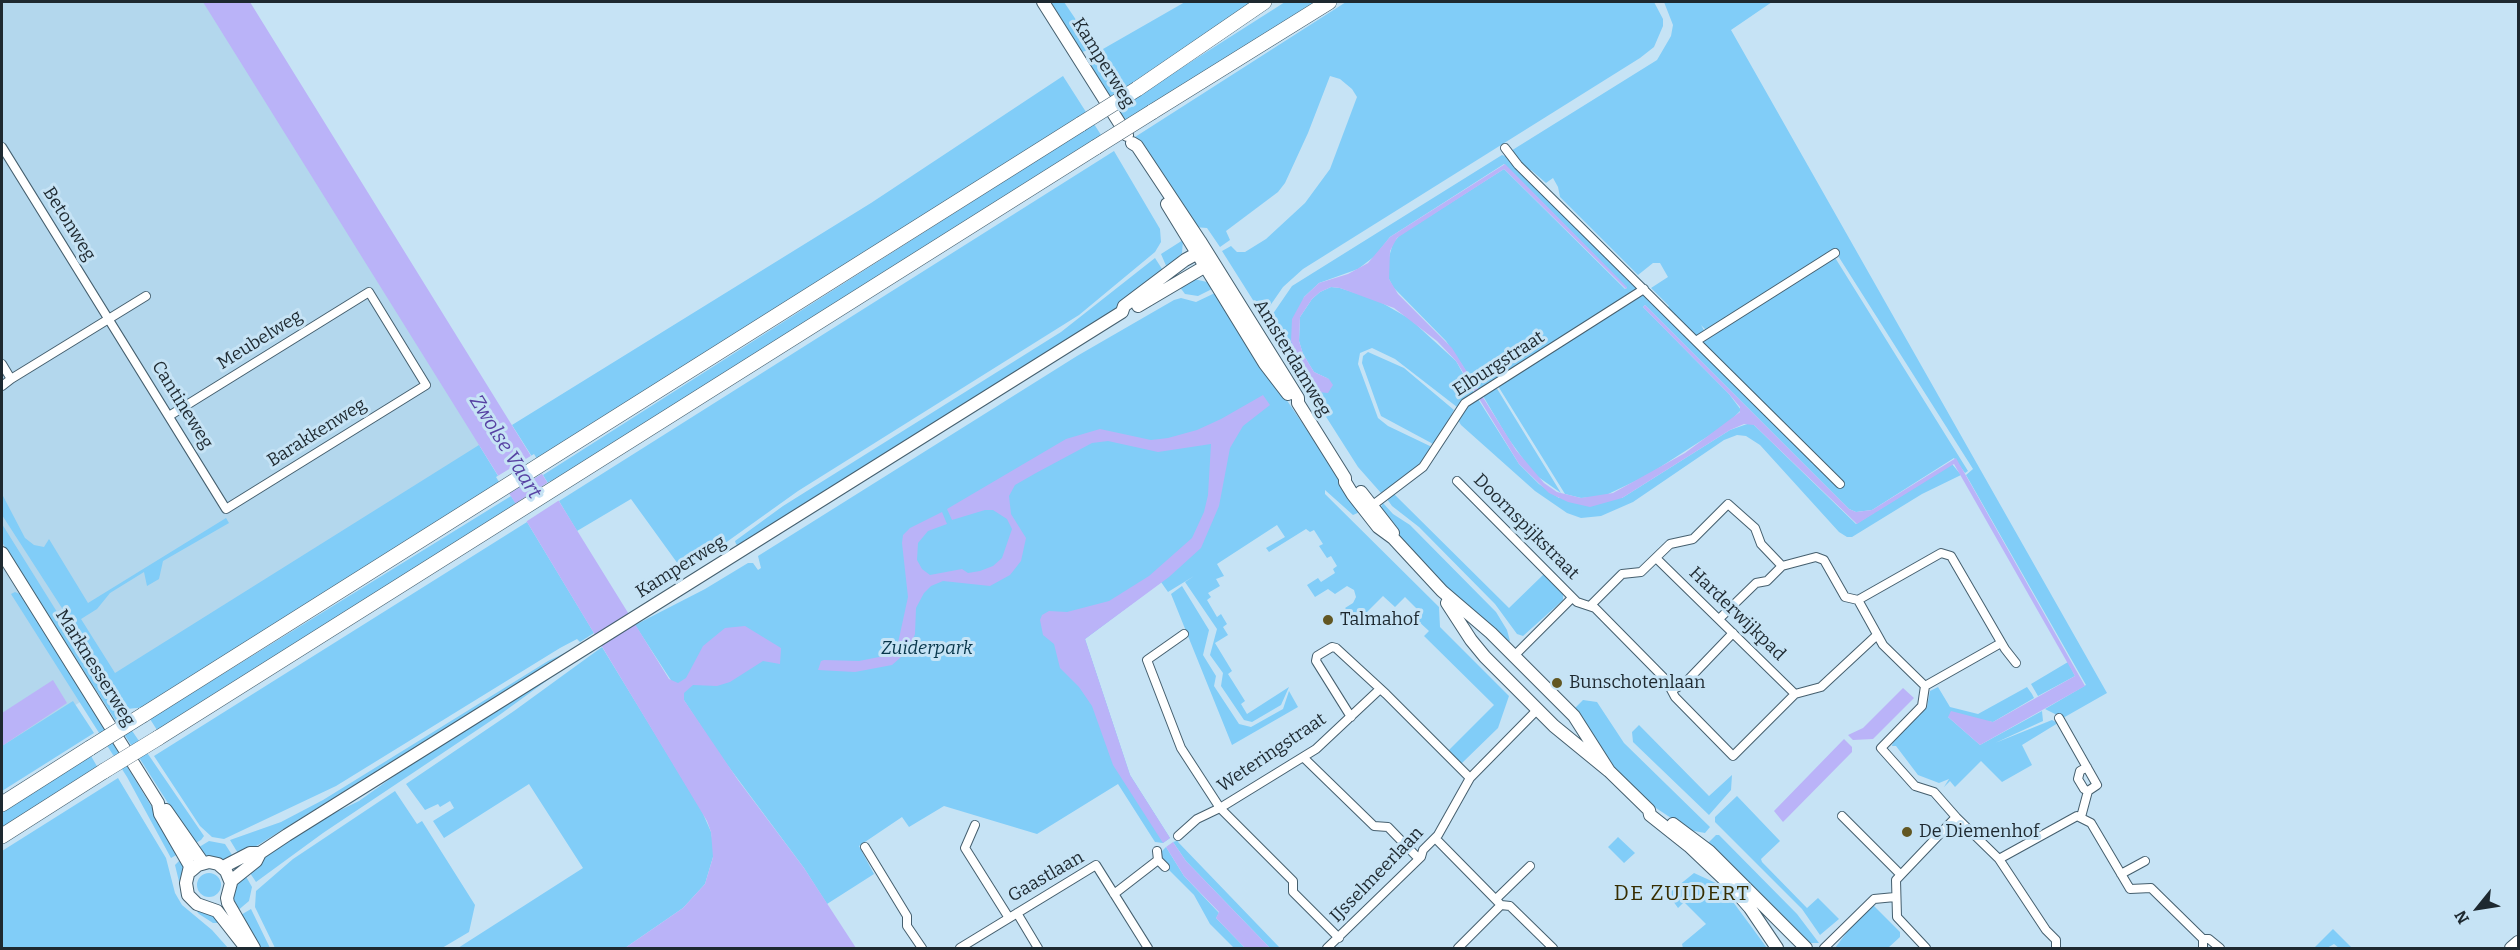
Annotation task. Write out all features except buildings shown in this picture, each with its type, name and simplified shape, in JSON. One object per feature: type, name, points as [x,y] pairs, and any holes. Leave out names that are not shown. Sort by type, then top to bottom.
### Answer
[{"type":"highway","points":[[2,804],[1137,89],[1264,2]]},
{"type":"highway","points":[[2,836],[1329,2]]},
{"type":"main road","name":"Kamperweg","points":[[231,880],[256,861],[260,853],[1122,312],[1125,306],[1203,259],[1137,146],[1132,143],[1043,2]]},
{"type":"main road","name":"Amsterdamweg","points":[[1203,259],[1298,398],[1298,403],[1345,478],[1393,533],[1393,538],[1442,591],[1514,656],[1574,716],[1609,771]]},
{"type":"main road","name":"Marknesserweg","points":[[2,553],[158,803],[167,811],[203,863]]},
{"type":"main road","name":"Amsterdamweg","points":[[1442,591],[1442,597],[1471,640],[1499,671],[1537,710],[1609,771],[1649,810],[1650,815],[1696,852],[1746,902],[1777,948]]},
{"type":"main road","points":[[1499,671],[1514,656]]},
{"type":"main road","points":[[1537,710],[1552,695]]},
{"type":"main road","name":"Marknesserweg","points":[[158,803],[160,814],[191,871],[186,883],[188,895],[197,904],[213,907],[246,948]]},
{"type":"main road","name":"Amsterdamweg","points":[[1649,810],[1654,810],[1709,851],[1806,948]]},
{"type":"main road","name":"Kamperweg","points":[[223,867],[250,853],[260,853]]},
{"type":"main road","points":[[191,871],[203,863],[215,863],[223,867],[231,880],[227,898],[254,948]]},
{"type":"main road","points":[[213,907],[227,898]]},
{"type":"main road","points":[[2511,948],[2518,942]]},
{"type":"street","name":"Betonweg","points":[[2,147],[109,319]]},
{"type":"street","points":[[1505,148],[1547,186],[1644,289],[1840,484]]},
{"type":"street","points":[[1696,341],[1835,253]]},
{"type":"street","name":"Elburgstraat","points":[[1369,508],[1423,467],[1437,449],[1458,410],[1644,289]]},
{"type":"street","name":"Barakkenweg","points":[[226,509],[426,385],[369,292]]},
{"type":"street","name":"Meubelweg","points":[[169,416],[369,292]]},
{"type":"street","points":[[2,386],[146,296]]},
{"type":"street","name":"Cantineweg","points":[[109,319],[226,509]]},
{"type":"street","points":[[2,364],[11,380]]},
{"type":"street","name":"Doornspijkstraat","points":[[1457,481],[1572,598]]},
{"type":"street","points":[[1591,605],[1622,574],[1641,572],[1670,544],[1693,539],[1728,504],[1731,504],[1755,528],[1761,544],[1782,566]]},
{"type":"street","points":[[1719,619],[1756,583],[1767,581],[1782,566],[1816,557],[1824,560],[1845,597],[1858,600],[1941,553],[1951,556],[2001,643],[2016,663]]},
{"type":"street","name":"Harderwijkpad","points":[[1656,558],[1795,694]]},
{"type":"street","points":[[1514,656],[1572,598],[1577,602],[1591,605],[1666,680],[1678,700],[1733,758],[1795,694],[1821,687],[1877,634]]},
{"type":"street","points":[[1858,600],[1883,645],[1924,686]]},
{"type":"street","points":[[1672,690],[1684,684],[1733,633]]},
{"type":"street","points":[[1184,634],[1147,660],[1182,748],[1220,808],[1293,881],[1293,892],[1339,938]]},
{"type":"street","points":[[1924,686],[2001,643]]},
{"type":"street","points":[[1351,717],[1316,661],[1317,656],[1332,647],[1336,648],[1380,689],[1470,778]]},
{"type":"street","points":[[1924,686],[1922,706],[1881,747],[1915,786],[1934,792],[1999,859],[2046,930],[2056,940],[2056,948]]},
{"type":"street","name":"Weteringstraat","points":[[1178,836],[1197,819],[1220,808],[1303,757],[1380,689]]},
{"type":"street","name":"IJsselmeerlaan","points":[[1327,948],[1419,859],[1423,850],[1436,839],[1470,778],[1537,710]]},
{"type":"street","points":[[2059,717],[2097,785],[2088,791],[2081,817]]},
{"type":"street","points":[[1303,757],[1374,826],[1388,826],[1419,859]]},
{"type":"street","points":[[2087,767],[2080,771],[2078,779],[2088,791]]},
{"type":"street","points":[[1842,816],[1899,873]]},
{"type":"street","points":[[1926,948],[1898,920],[1895,897],[1899,873],[1956,817]]},
{"type":"street","points":[[1999,859],[2072,818],[2081,817],[2093,826],[2130,889],[2151,888],[2203,939],[2209,939],[2220,948]]},
{"type":"street","points":[[975,825],[965,848],[1038,948]]},
{"type":"street","points":[[1436,839],[1498,902],[1510,906],[1553,948]]},
{"type":"street","points":[[865,847],[907,916],[908,926],[922,948]]},
{"type":"street","points":[[1158,851],[1158,861],[1165,867]]},
{"type":"street","points":[[1114,894],[1158,861]]},
{"type":"street","points":[[2121,874],[2145,861]]},
{"type":"street","name":"Gaastlaan","points":[[960,948],[1096,865],[1148,948]]},
{"type":"street","points":[[1458,948],[1530,866]]},
{"type":"street","points":[[1824,948],[1875,898],[1895,897]]},
{"type":"street","points":[[2203,939],[2203,948]]},
{"type":"shaded area","points":[[2,2],[205,2],[482,445],[2,752]]},
{"type":"green space","points":[[1051,2],[1064,2],[1093,45],[1092,49],[1082,52]]},
{"type":"green space","points":[[1185,2],[1260,2],[1110,98],[1090,64],[1098,60],[1096,53]]},
{"type":"green space","points":[[1285,2],[1316,2],[1126,123],[1117,109]]},
{"type":"green space","points":[[1346,2],[1654,2],[1663,19],[1663,26],[1654,47],[1640,58],[1303,269],[1283,287],[1263,316],[1222,251],[1231,246],[1237,252],[1245,252],[1266,239],[1305,203],[1330,169],[1357,97],[1352,89],[1340,79],[1330,76],[1308,133],[1285,183],[1278,192],[1226,231],[1230,240],[1220,247],[1207,228],[1194,227],[1135,137]]},
{"type":"green space","points":[[1664,2],[1772,2],[1731,30],[2107,693],[2063,718],[2045,709],[2086,685],[1966,475],[1973,469],[1835,251],[1707,331],[1701,325],[1705,332],[1696,336],[1667,308],[1669,306],[1651,288],[1668,277],[1660,263],[1653,263],[1638,275],[1560,197],[1553,178],[1546,183],[1531,170],[1526,173],[1506,154],[1657,60],[1671,36],[1673,25]]},
{"type":"green space","points":[[1063,76],[1086,112],[536,463],[512,425],[871,203]]},
{"type":"green space","points":[[1094,124],[1103,138],[551,488],[543,475]]},
{"type":"green space","points":[[1114,151],[1160,229],[1161,242],[1155,252],[1079,315],[798,491],[686,571],[676,568],[678,564],[631,499],[577,531],[559,501]]},
{"type":"green space","points":[[1502,155],[1507,157],[1637,285],[1637,291],[1480,392],[1446,341],[1393,287],[1389,279],[1389,257],[1393,243],[1400,235],[1504,169],[1625,289],[1627,288],[1504,164],[1390,237],[1375,256],[1358,269],[1319,283],[1304,297],[1293,349],[1305,373],[1329,379],[1314,372],[1303,354],[1299,341],[1300,317],[1312,299],[1320,292],[1331,287],[1340,288],[1377,300],[1410,319],[1456,361],[1475,395],[1457,407],[1395,359],[1372,348],[1360,353],[1358,364],[1378,418],[1388,426],[1434,448],[1418,467],[1381,493],[1358,467],[1267,324],[1268,321],[1292,286]]},
{"type":"green space","points":[[1183,240],[1182,253],[1167,268],[1161,254]]},
{"type":"green space","points":[[1834,256],[1968,471],[1965,473],[1954,458],[1872,510],[1856,512],[1849,509],[1645,305],[1643,307],[1729,394],[1741,410],[1727,424],[1648,475],[1604,496],[1581,498],[1565,494],[1498,386],[1642,296],[1647,296],[1701,342]]},
{"type":"green space","points":[[1155,258],[1164,272],[1119,307],[738,546],[736,544],[735,541],[783,506],[1061,332]]},
{"type":"green space","points":[[1194,279],[1207,282],[1214,288],[1198,296],[1185,294],[1179,286]]},
{"type":"green space","name":"Zuiderpark","points":[[1217,292],[1271,377],[1362,511],[1353,515],[1325,490],[1325,494],[1439,607],[1440,627],[1509,696],[1498,728],[1461,764],[1448,751],[1494,705],[1424,636],[1429,631],[1417,620],[1422,614],[1405,597],[1395,607],[1383,596],[1356,623],[1346,613],[1348,611],[1345,608],[1353,603],[1356,597],[1354,590],[1347,586],[1335,594],[1328,589],[1315,597],[1307,585],[1318,578],[1321,582],[1335,573],[1333,569],[1337,566],[1331,556],[1327,558],[1319,546],[1323,544],[1314,530],[1310,532],[1306,529],[1269,552],[1266,548],[1285,537],[1277,525],[1217,564],[1224,576],[1216,579],[1220,586],[1208,593],[1211,597],[1207,600],[1217,617],[1221,614],[1227,624],[1223,627],[1228,635],[1215,643],[1232,671],[1228,674],[1245,701],[1241,704],[1247,714],[1289,687],[1281,705],[1252,722],[1244,720],[1221,686],[1223,673],[1210,655],[1217,629],[1185,582],[1194,576],[1168,592],[1161,582],[1085,639],[1130,775],[1170,838],[1163,843],[1155,842],[1118,784],[1037,834],[944,806],[909,827],[902,817],[859,846],[874,874],[827,904],[804,868],[717,751],[635,625],[705,589],[748,563],[753,563],[758,570],[761,568],[758,556],[1077,356],[1174,300],[1181,298],[1196,302]]},
{"type":"green space","points":[[1368,352],[1404,368],[1454,410],[1435,445],[1381,416],[1362,363],[1363,356]]},
{"type":"green space","points":[[1496,387],[1561,493],[1534,474],[1508,438],[1483,396]]},
{"type":"green space","points":[[1478,399],[1519,464],[1539,484],[1559,498],[1622,498],[1730,430],[1750,423],[1856,524],[1952,464],[1961,475],[1922,494],[1852,537],[1847,537],[1839,532],[1760,445],[1746,436],[1737,435],[1724,440],[1633,502],[1601,516],[1581,518],[1567,513],[1535,491],[1461,425],[1458,420],[1467,405]]},
{"type":"green space","points":[[479,445],[503,484],[146,707],[127,709],[2,515],[2,494],[25,538],[34,545],[44,547],[49,539],[88,603],[226,518],[229,523],[163,561],[159,579],[147,586],[144,572],[110,593],[97,609],[81,619],[115,673]]},
{"type":"green space","points":[[1394,494],[1509,608],[1544,574],[1563,593],[1563,600],[1523,636],[1517,634],[1495,604],[1419,527],[1392,506],[1387,499]]},
{"type":"green space","points":[[511,496],[519,508],[157,730],[150,719]]},
{"type":"green space","points":[[1383,503],[1393,514],[1410,525],[1496,612],[1507,630],[1510,641],[1504,640],[1466,610],[1396,533],[1380,509]]},
{"type":"green space","points":[[527,522],[594,633],[580,642],[577,639],[560,648],[336,786],[224,839],[212,837],[200,826],[154,756]]},
{"type":"green space","points":[[2,524],[124,719],[204,836],[201,840],[194,844],[2,542]]},
{"type":"green space","points":[[1182,586],[1209,630],[1203,655],[1216,676],[1214,686],[1239,724],[1251,727],[1283,709],[1289,691],[1298,707],[1232,745],[1171,594]]},
{"type":"green space","points":[[15,592],[22,595],[180,853],[171,858],[127,777],[11,594]]},
{"type":"green space","points":[[602,647],[701,809],[711,832],[713,857],[705,884],[683,908],[625,948],[458,948],[583,868],[529,784],[444,838],[433,821],[454,808],[450,801],[440,807],[438,804],[425,810],[406,784],[514,711]]},
{"type":"green space","points":[[573,649],[258,845],[239,855],[230,840],[281,822],[323,800],[548,661]]},
{"type":"green space","points":[[2068,662],[2075,676],[2038,696],[2031,684]]},
{"type":"green space","points":[[571,663],[498,716],[323,833],[256,882],[248,870],[281,846],[320,820],[359,801],[411,764]]},
{"type":"green space","points":[[1938,687],[1950,707],[1978,714],[2027,687],[2034,698],[1993,722],[1948,717],[1980,745],[2042,711],[2043,721],[1995,743],[2052,720],[2058,723],[2022,745],[2032,765],[2002,782],[1981,761],[1955,787],[1950,781],[1944,787],[1949,779],[1939,783],[1918,775],[1896,746],[1892,746],[1893,741],[1927,707],[1930,691]]},
{"type":"green space","points":[[1583,700],[1597,702],[1624,743],[1710,827],[1705,833],[1689,830],[1653,806],[1615,770],[1574,709]]},
{"type":"green space","points":[[73,701],[94,733],[2,791],[2,746]]},
{"type":"green space","points":[[1639,725],[1709,796],[1732,775],[1731,790],[1709,815],[1633,742],[1632,732]]},
{"type":"green space","points":[[91,756],[98,768],[2,830],[2,811]]},
{"type":"green space","points":[[118,778],[166,858],[175,893],[182,905],[212,930],[228,948],[2,948],[2,851]]},
{"type":"green space","points":[[395,791],[417,824],[422,821],[475,905],[469,932],[442,948],[275,948],[255,907],[256,891],[293,859]]},
{"type":"green space","points":[[1737,796],[1780,841],[1761,859],[1762,862],[1807,908],[1818,898],[1839,919],[1820,935],[1802,909],[1715,822],[1715,817]]},
{"type":"green space","points":[[1719,835],[1797,914],[1819,943],[1809,943],[1707,844]]},
{"type":"green space","points":[[1618,837],[1635,853],[1624,863],[1608,847]]},
{"type":"green space","points":[[1179,840],[1178,842],[1280,948],[1270,948],[1186,861],[1173,842]]},
{"type":"green space","points":[[209,841],[225,844],[234,858],[223,862],[208,858],[196,849]]},
{"type":"green space","points":[[1166,847],[1184,876],[1219,913],[1216,918],[1245,948],[1234,948],[1210,924],[1194,895],[1166,867],[1160,853]]},
{"type":"green space","points":[[183,857],[185,863],[183,881],[207,911],[222,921],[213,923],[199,914],[182,894],[175,865]]},
{"type":"green space","points":[[209,873],[217,877],[221,885],[217,893],[209,897],[201,893],[197,885],[201,877]]},
{"type":"green space","points":[[244,873],[252,887],[249,901],[236,912],[232,900],[237,880]]},
{"type":"green space","points":[[1694,873],[1718,884],[1725,891],[1767,948],[1683,948],[1682,944],[1706,924],[1684,902],[1678,908],[1668,894]]},
{"type":"green space","points":[[1873,905],[1900,932],[1900,937],[1888,948],[1835,948],[1850,928]]},
{"type":"green space","points":[[251,909],[270,948],[258,948],[239,916]]},
{"type":"green space","points":[[2333,929],[2352,948],[2339,948],[2334,944],[2327,948],[2314,948]]},
{"type":"water","name":"Zwolse Vaart","points":[[203,2],[250,2],[669,679],[678,683],[686,678],[703,646],[725,628],[745,626],[781,648],[780,664],[763,661],[730,682],[717,686],[693,685],[684,693],[684,700],[738,780],[804,868],[856,948],[625,948],[683,908],[705,884],[713,857],[711,832],[707,821],[527,522]]},
{"type":"water","points":[[1505,164],[1627,287],[1626,289],[1504,169],[1397,238],[1390,251],[1389,279],[1398,294],[1452,348],[1516,450],[1544,483],[1557,492],[1581,498],[1613,493],[1685,453],[1740,412],[1740,407],[1729,394],[1643,307],[1645,305],[1849,509],[1856,512],[1872,510],[1956,458],[2085,686],[1980,745],[1948,717],[1951,711],[1993,722],[2075,676],[1954,464],[1857,524],[1754,425],[1744,424],[1730,430],[1622,498],[1590,507],[1568,502],[1549,493],[1519,464],[1456,361],[1437,341],[1394,308],[1340,288],[1331,287],[1320,292],[1312,299],[1300,317],[1299,341],[1303,354],[1314,372],[1329,379],[1333,385],[1328,393],[1318,392],[1298,360],[1291,341],[1292,319],[1304,297],[1319,283],[1348,274],[1368,263],[1390,237]]},
{"type":"water","points":[[1263,395],[1270,405],[1243,426],[1230,448],[1219,506],[1201,548],[1169,577],[1085,639],[1130,775],[1170,838],[1163,843],[1113,765],[1092,706],[1079,687],[1060,668],[1054,644],[1043,635],[1040,620],[1042,615],[1049,611],[1067,612],[1109,601],[1149,576],[1192,538],[1204,512],[1208,495],[1211,444],[1158,452],[1108,441],[1092,443],[1015,485],[1009,496],[1011,514],[1026,538],[1021,561],[1010,575],[990,586],[943,581],[931,586],[924,593],[916,608],[915,634],[908,651],[892,665],[855,672],[818,670],[821,661],[824,660],[859,661],[884,656],[898,643],[908,597],[902,543],[903,535],[910,528],[942,512],[947,524],[928,531],[918,543],[917,560],[922,569],[930,575],[962,569],[968,573],[980,571],[993,566],[1002,558],[1012,529],[1007,519],[993,510],[985,510],[952,520],[947,509],[1066,439],[1100,429],[1151,440],[1168,438],[1197,430]]},
{"type":"water","points":[[53,680],[67,703],[2,746],[2,713]]},
{"type":"water","points":[[1903,688],[1914,698],[1873,739],[1853,740],[1848,735],[1863,728]]},
{"type":"water","points":[[1844,739],[1852,747],[1852,752],[1783,822],[1774,811]]},
{"type":"water","points":[[1173,842],[1186,861],[1270,948],[1245,948],[1216,918],[1219,912],[1184,876],[1166,847]]},
{"type":"pier","points":[[534,454],[545,472],[507,495],[496,477]]},
{"type":"pier","points":[[550,481],[561,499],[524,523],[513,505]]},
{"type":"place","name":"Talmahof","points":[[1328,620]]},
{"type":"place","name":"Bunschotenlaan","points":[[1557,683]]},
{"type":"place","name":"De Diemenhof","points":[[1907,832]]},
{"type":"district","name":"DE ZUIDERT","points":[[1682,894]]}]
